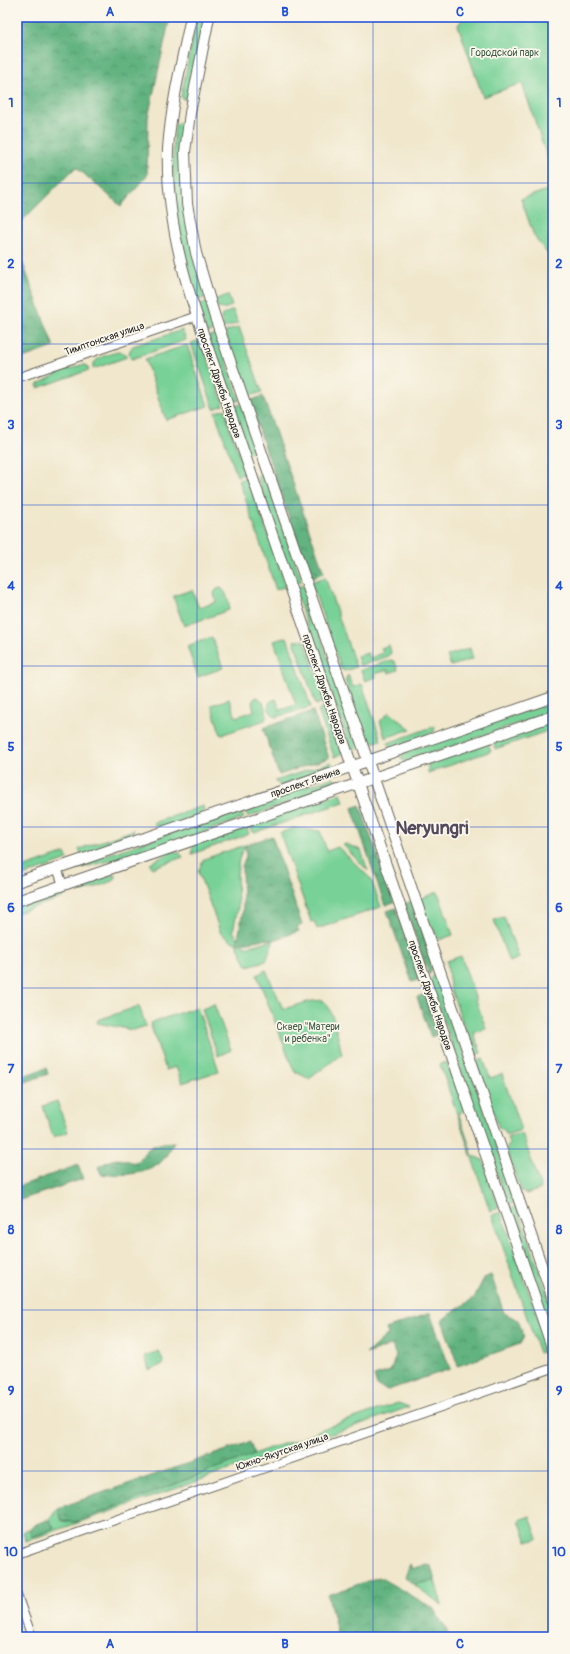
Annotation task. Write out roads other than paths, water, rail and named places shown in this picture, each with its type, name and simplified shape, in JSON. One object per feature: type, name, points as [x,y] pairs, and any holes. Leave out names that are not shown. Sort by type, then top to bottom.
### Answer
[{"type":"street","name":"проспект Дружбы Народов","points":[[191,17],[173,109],[168,150],[170,206],[180,256],[197,316],[553,1350]]},
{"type":"street","name":"проспект Дружбы Народов","points":[[209,17],[190,113],[185,152],[187,204],[196,253],[214,314],[553,1299]]},
{"type":"street","name":"Тимптонская улица","points":[[17,378],[197,316]]},
{"type":"street","name":"проспект Ленина","points":[[17,882],[553,697]]},
{"type":"street","name":"проспект Ленина","points":[[17,901],[553,716]]},
{"type":"street","points":[[57,868],[63,885]]},
{"type":"street","name":"Южно-Якутская улица","points":[[17,1554],[553,1368]]},
{"type":"street","points":[[17,1595],[32,1637]]},
{"type":"district","name":"Neryungri","points":[[432,828]]},
{"type":"park label","name":"Городской парк","points":[[505,52]]},
{"type":"park label","name":"Сквер \"Матери и ребенка\"","points":[[308,1032]]}]
